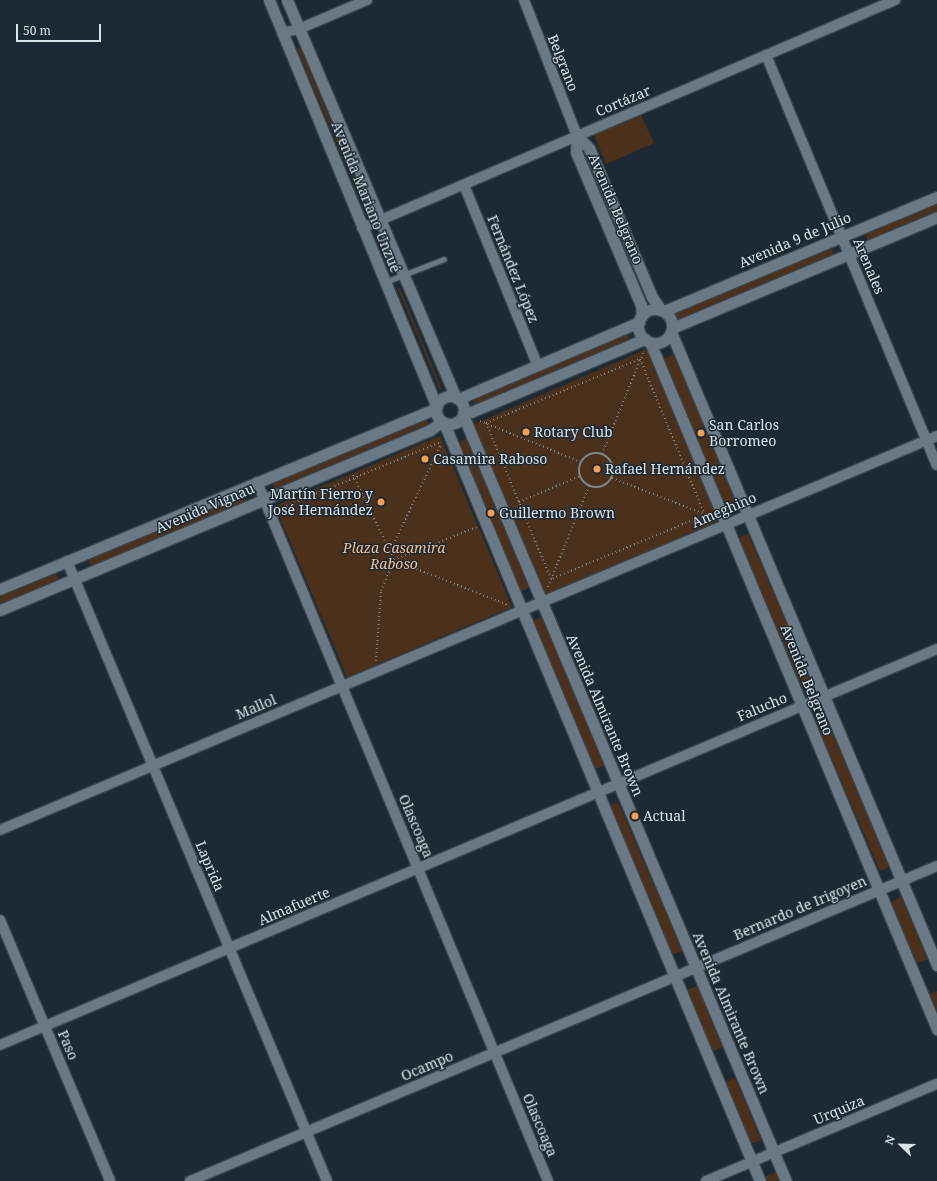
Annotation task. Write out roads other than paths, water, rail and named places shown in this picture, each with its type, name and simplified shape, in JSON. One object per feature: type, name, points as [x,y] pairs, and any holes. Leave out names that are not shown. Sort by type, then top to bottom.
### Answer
[{"type":"main road","name":"Avenida Mariano Unzué","points":[[269,0],[436,407]]},
{"type":"main road","name":"Avenida Mariano Unzué","points":[[287,0],[457,398]]},
{"type":"main road","name":"Avenida Belgrano","points":[[577,136],[589,148],[652,297],[662,311]]},
{"type":"main road","name":"Avenida Belgrano","points":[[577,136],[576,152],[641,305],[640,319]]},
{"type":"main road","name":"Avenida 9 de Julio","points":[[662,311],[937,197]]},
{"type":"main road","points":[[443,423],[453,424],[463,414],[648,341],[661,342],[671,330],[937,217]]},
{"type":"main road","points":[[610,231],[622,226]]},
{"type":"main road","points":[[671,330],[671,320],[662,311],[648,310],[640,319],[537,364],[457,398],[444,397],[436,407],[437,417],[443,423],[523,610],[760,1181]]},
{"type":"main road","points":[[640,319],[640,332],[648,341]]},
{"type":"main road","name":"Avenida Belgrano","points":[[671,330],[937,965]]},
{"type":"main road","name":"Avenida Belgrano","points":[[648,341],[728,524],[800,706],[937,1029]]},
{"type":"main road","points":[[457,398],[463,406],[463,414]]},
{"type":"main road","name":"Avenida Vignau","points":[[0,590],[436,407]]},
{"type":"main road","name":"Avenida Almirante Brown","points":[[463,414],[786,1181]]},
{"type":"main road","name":"Avenida Vignau","points":[[0,610],[443,423]]},
{"type":"street","points":[[282,33],[299,29],[367,0]]},
{"type":"street","name":"Belgrano","points":[[524,0],[577,136]]},
{"type":"street","name":"Cortázar","points":[[362,228],[895,0]]},
{"type":"street","name":"Arenales","points":[[766,56],[937,465]]},
{"type":"street","name":"Fernández López","points":[[464,185],[537,364]]},
{"type":"street","name":"Ameghino","points":[[523,610],[937,436]]},
{"type":"street","name":"Olascoaga","points":[[257,482],[548,1181]]},
{"type":"street","name":"Laprida","points":[[67,561],[327,1181]]},
{"type":"street","name":"Mallol","points":[[0,830],[523,610]]},
{"type":"street","name":"Falucho","points":[[598,792],[937,649]]},
{"type":"street","name":"Almafuerte","points":[[0,1045],[598,792]]},
{"type":"street","name":"Bernardo de Irigoyen","points":[[674,976],[937,866]]},
{"type":"street","name":"Paso","points":[[0,920],[110,1181]]},
{"type":"street","name":"Ocampo","points":[[190,1181],[674,976]]},
{"type":"street","name":"Urquiza","points":[[706,1181],[937,1084]]},
{"type":"lane","points":[[384,283],[444,259]]},
{"type":"place","name":"Rotary Club","points":[[526,432]]},
{"type":"place","name":"San Carlos Borromeo","points":[[701,433]]},
{"type":"place","name":"Casamira Raboso","points":[[425,459]]},
{"type":"place","name":"Rafael Hernández","points":[[597,469]]},
{"type":"place","name":"Martín Fierro y José Hernández","points":[[381,502]]},
{"type":"place","name":"Guillermo Brown","points":[[491,513]]},
{"type":"place","name":"Actual","points":[[635,816]]},
{"type":"park label","name":"Plaza Casamira Raboso","points":[[394,556]]}]
